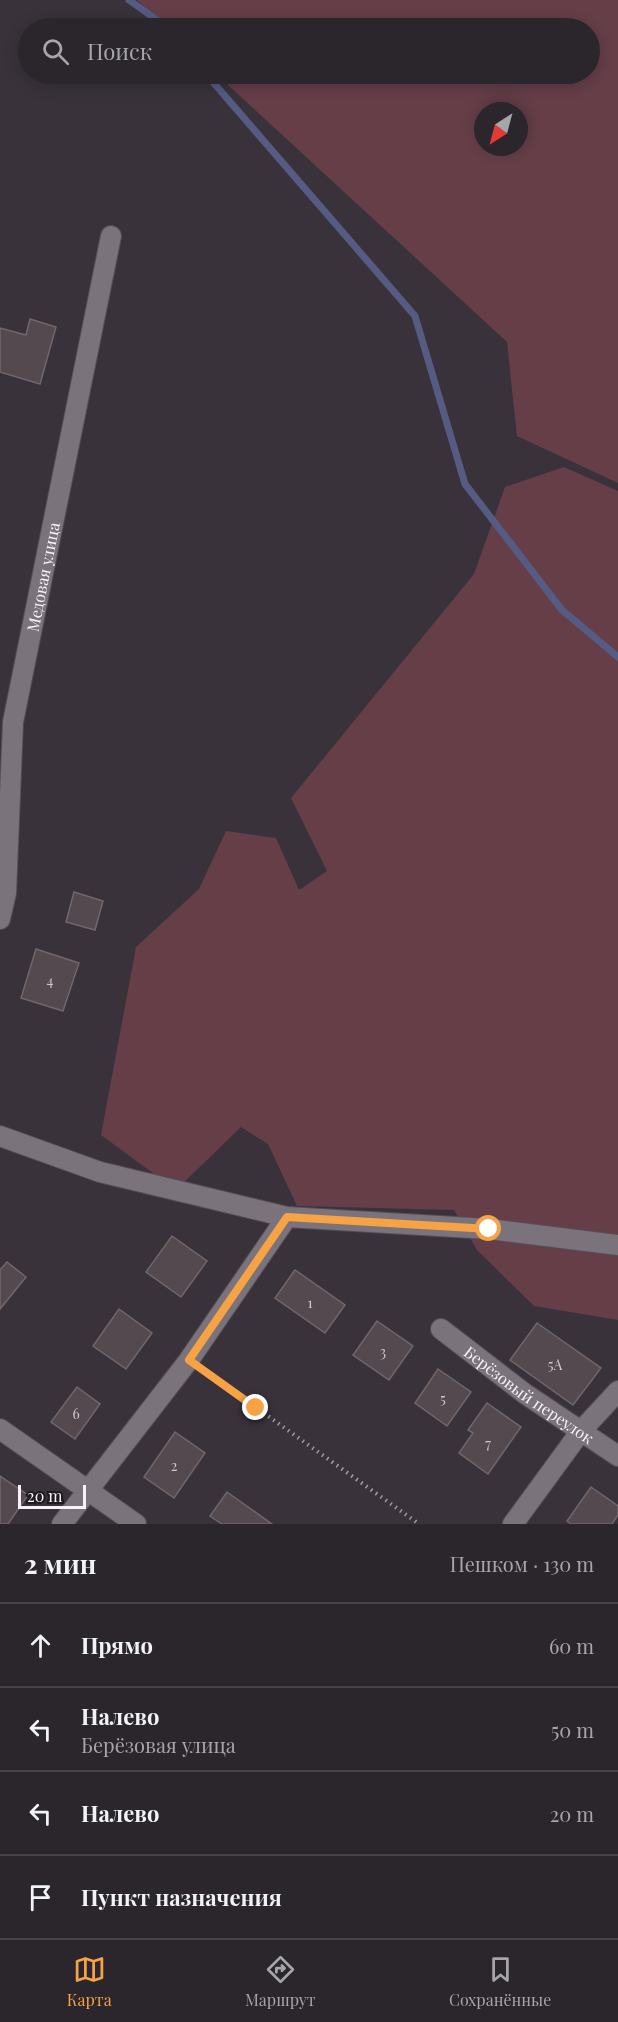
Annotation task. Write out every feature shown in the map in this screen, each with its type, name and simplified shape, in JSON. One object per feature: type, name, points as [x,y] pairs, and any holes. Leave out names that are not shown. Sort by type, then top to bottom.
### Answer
[{"type":"street","name":"Медовая улица","points":[[0,919],[6,893],[13,722],[111,236]]},
{"type":"street","points":[[0,1136],[100,1172],[287,1217],[489,1229],[618,1245]]},
{"type":"street","points":[[62,1524],[189,1360],[287,1217]]},
{"type":"street","name":"Берёзовый переулок","points":[[441,1329],[524,1393],[618,1456]]},
{"type":"street","points":[[513,1524],[581,1431],[618,1391]]},
{"type":"street","points":[[0,1429],[136,1524]]},
{"type":"path","points":[[189,1360],[419,1524]]},
{"type":"shaded area","points":[[137,0],[618,0],[618,483],[517,436],[507,342],[227,84],[600,84],[600,18],[157,18]]},
{"type":"shaded area","points":[[564,467],[618,491],[618,1320],[534,1306],[477,1250],[454,1210],[297,1206],[268,1144],[241,1127],[176,1190],[101,1135],[136,947],[199,889],[226,831],[276,838],[299,890],[327,871],[291,798],[474,574],[505,487]]},
{"type":"building","points":[[30,319],[56,327],[40,384],[0,372],[0,328],[26,335]]},
{"type":"building","points":[[74,892],[103,901],[95,930],[66,922]]},
{"type":"building","points":[[36,949],[79,963],[63,1011],[21,998]]},
{"type":"building","points":[[172,1236],[207,1261],[181,1297],[146,1272]]},
{"type":"building","points":[[7,1262],[26,1277],[0,1309],[0,1270]]},
{"type":"building","points":[[295,1270],[345,1305],[325,1333],[275,1298]]},
{"type":"building","points":[[119,1309],[152,1333],[126,1369],[93,1346]]},
{"type":"building","points":[[377,1321],[413,1346],[389,1380],[353,1355]]},
{"type":"building","points":[[537,1323],[601,1368],[573,1405],[510,1360]]},
{"type":"building","points":[[438,1369],[471,1392],[447,1426],[415,1403]]},
{"type":"building","points":[[77,1387],[100,1404],[75,1439],[51,1422]]},
{"type":"building","points":[[487,1403],[521,1427],[488,1474],[459,1453],[473,1433],[468,1430]]},
{"type":"building","points":[[175,1432],[205,1453],[174,1498],[144,1477]]},
{"type":"building","points":[[0,1476],[28,1495],[8,1524],[0,1524]]},
{"type":"building","points":[[591,1487],[618,1506],[618,1515],[612,1524],[571,1524],[567,1521]]},
{"type":"building","points":[[227,1492],[272,1524],[222,1524],[210,1516]]},
{"type":"waterway","points":[[129,0],[154,18]]},
{"type":"waterway","points":[[215,84],[415,316],[465,484],[562,610],[618,657]]},
{"type":"route","points":[[256,1408],[189,1360],[287,1217],[489,1229]]}]
